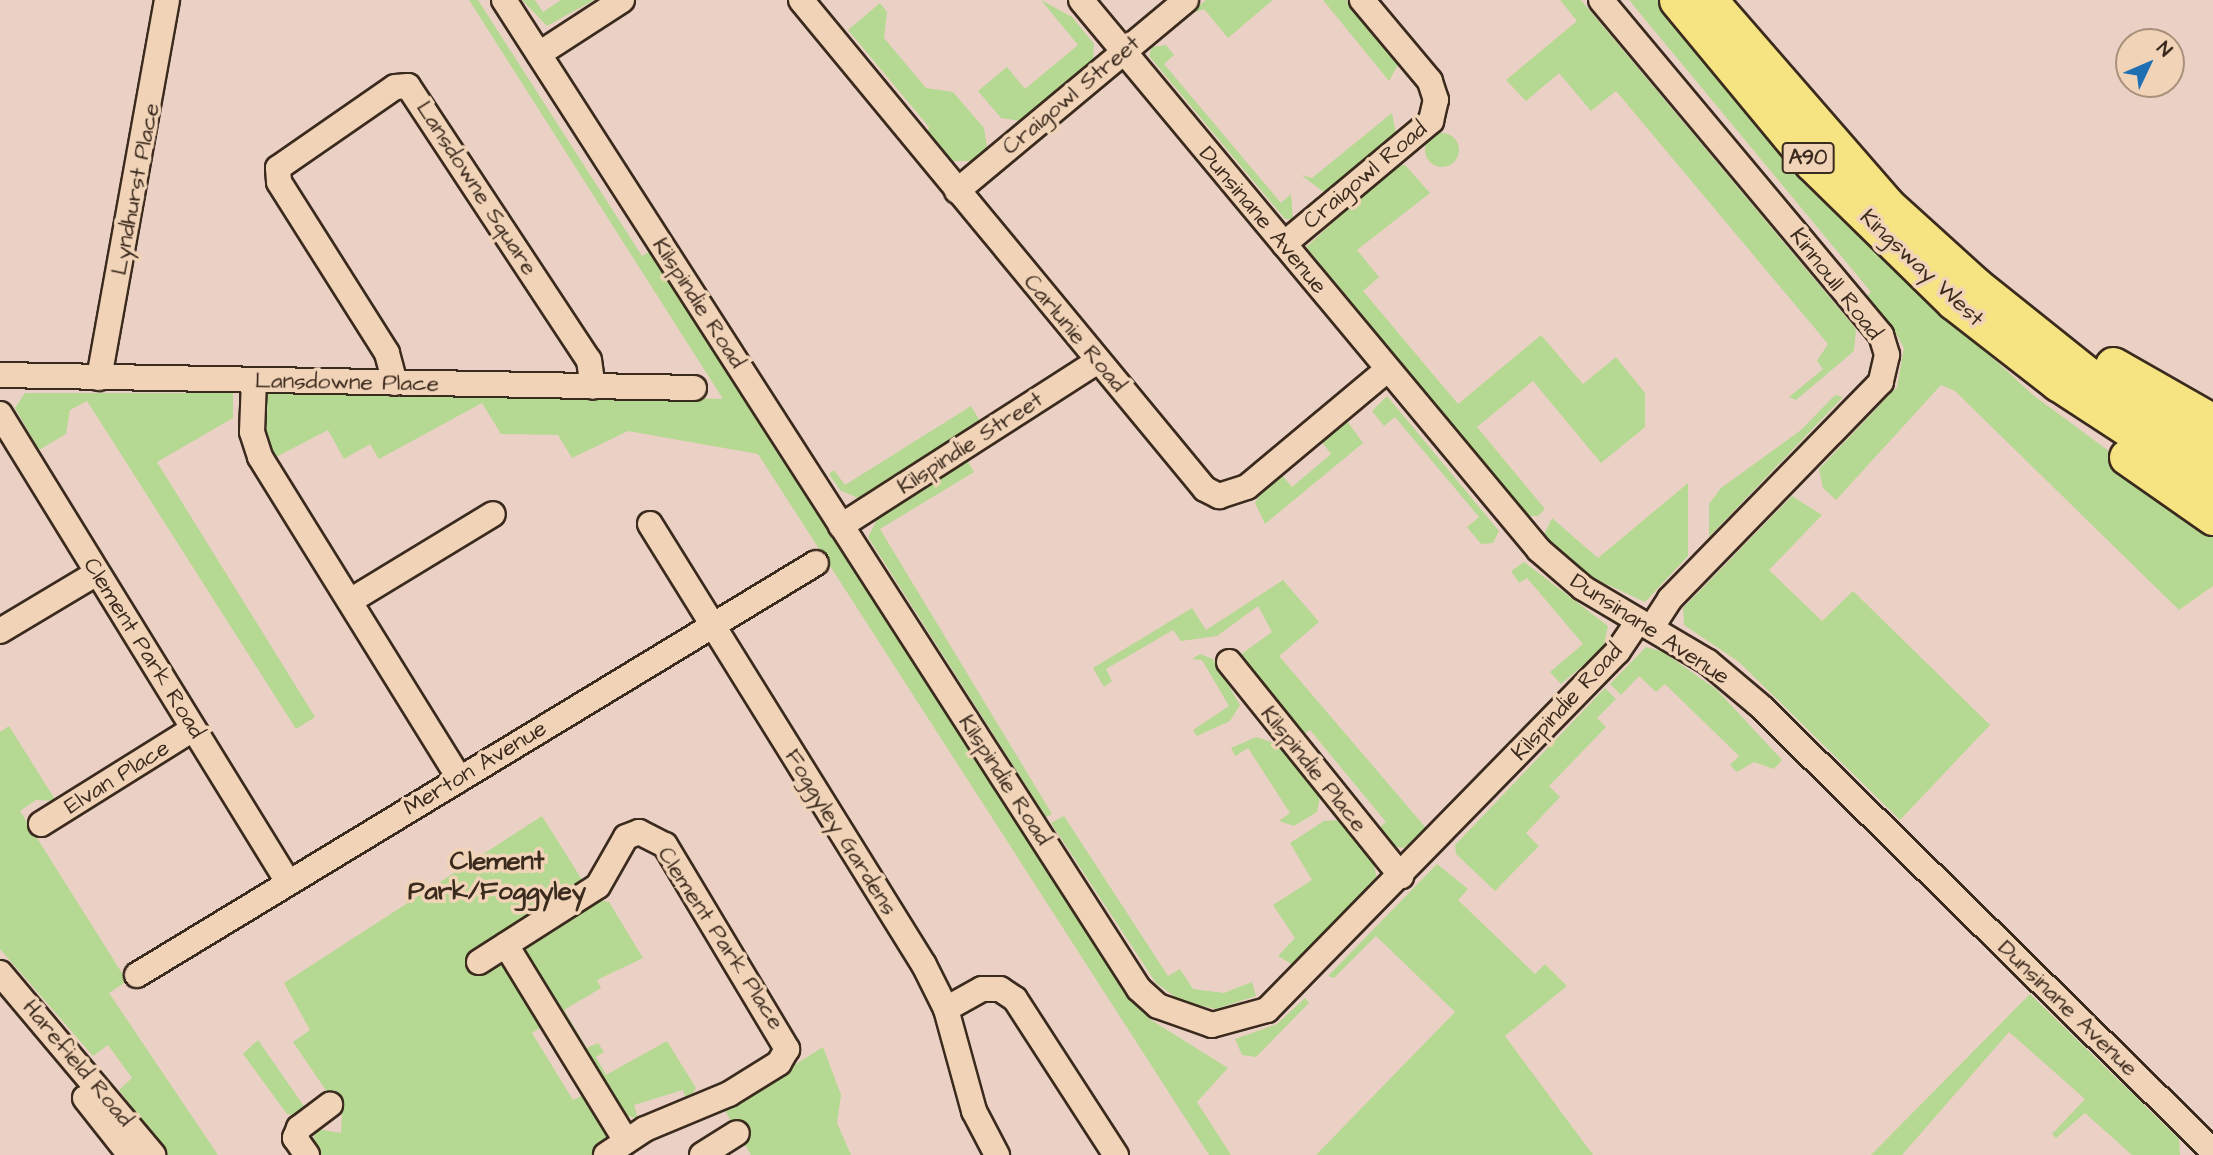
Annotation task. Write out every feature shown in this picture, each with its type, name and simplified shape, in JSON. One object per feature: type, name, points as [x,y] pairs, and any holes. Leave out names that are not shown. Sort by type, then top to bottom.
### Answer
[{"type":"highway","name":"Kingsway West","points":[[1677,0],[1812,163],[1964,293],[2058,383],[2213,484]]},
{"type":"highway","name":"Kingsway West","points":[[1709,0],[1964,293],[2213,456]]},
{"type":"highway","name":"A90","points":[[1964,293],[2213,422]]},
{"type":"highway","name":"A90","points":[[1964,293],[2108,443],[2213,517]]},
{"type":"street","name":"Lyndhurst Place","points":[[99,377],[167,0]]},
{"type":"street","name":"Kilspindie Road","points":[[505,0],[1139,989],[1158,1006],[1212,1025],[1267,1010],[1645,624]]},
{"type":"street","points":[[539,54],[622,0]]},
{"type":"street","name":"Carlunie Road","points":[[801,0],[1205,489],[1219,496],[1247,487],[1387,370]]},
{"type":"street","name":"Dunsinane Avenue","points":[[1081,0],[1538,550],[1583,588],[1708,662],[1759,705],[2213,1149]]},
{"type":"street","name":"Craigowl Street","points":[[957,191],[1186,0]]},
{"type":"street","name":"Craigowl Road","points":[[1284,244],[1431,121],[1436,100],[1430,81],[1362,0]]},
{"type":"street","name":"Kinnoull Road","points":[[1601,0],[1881,335],[1887,355],[1881,382],[1645,624]]},
{"type":"street","name":"Lansdowne Square","points":[[394,383],[387,353],[279,182],[278,168],[395,87],[408,86],[589,360],[593,387]]},
{"type":"street","name":"Kilspindie Street","points":[[841,526],[1098,361]]},
{"type":"street","name":"Lansdowne Place","points":[[0,375],[694,388]]},
{"type":"street","points":[[254,380],[252,432],[260,457],[459,778]]},
{"type":"street","name":"Clement Park Road","points":[[0,414],[288,883]]},
{"type":"street","points":[[350,601],[493,514]]},
{"type":"street","name":"Foggyley Gardens","points":[[650,524],[946,1009],[974,1111],[997,1155]]},
{"type":"street","name":"Merton Avenue","points":[[137,975],[711,623],[816,563]]},
{"type":"street","points":[[0,631],[97,573]]},
{"type":"street","name":"Kilspindie Place","points":[[1229,662],[1401,876]]},
{"type":"street","name":"Elvan Place","points":[[41,824],[193,729]]},
{"type":"street","name":"Clement Park Place","points":[[479,962],[598,886],[626,837],[653,836],[665,845],[786,1040],[779,1063],[694,1113],[616,1148],[506,945]]},
{"type":"street","name":"Harefield Road","points":[[0,973],[153,1155]]},
{"type":"street","points":[[946,1009],[982,989],[1000,989],[1015,999],[1116,1155]]},
{"type":"street","name":"Harefield Road","points":[[0,998],[130,1155]]},
{"type":"street","points":[[307,1155],[295,1138],[299,1128],[330,1105]]},
{"type":"street","points":[[702,1155],[737,1133]]},
{"type":"street","points":[[2207,1155],[2213,1149]]},
{"type":"green space","points":[[469,0],[478,0],[642,256],[654,249],[1148,1018],[1228,1068],[1197,1102],[1231,1155],[1209,1155],[758,454],[628,431],[572,458],[558,435],[501,434],[482,403],[379,459],[370,444],[344,459],[328,430],[276,457],[266,439],[264,398],[271,390],[723,399]]},
{"type":"green space","points":[[522,0],[535,0],[543,12],[561,0],[594,0],[547,26]]},
{"type":"green space","points":[[1041,0],[1072,17],[1094,44],[1093,61],[1022,121],[1001,118],[978,91],[1007,67],[1025,89],[1078,45]]},
{"type":"green space","points":[[1206,0],[1273,0],[1228,38],[1204,9],[1188,15]]},
{"type":"green space","points":[[1323,0],[1346,0],[1399,63],[1389,81]]},
{"type":"green space","points":[[1560,0],[1581,0],[1856,329],[1854,351],[1796,400],[1789,397],[1823,369],[1817,361],[1828,344],[1616,91],[1591,111],[1559,73],[1526,101],[1506,80],[1577,21]]},
{"type":"green space","points":[[1629,0],[1663,0],[1898,271],[2033,395],[2213,528],[2213,586],[2179,610],[1955,391],[1941,385],[1836,500],[1823,488],[1819,469],[1897,387],[1904,348],[1893,328],[1863,300],[1871,292]]},
{"type":"green space","points":[[880,3],[887,12],[884,38],[926,88],[953,92],[984,128],[987,147],[977,161],[949,161],[927,134],[929,127],[848,30]]},
{"type":"green space","points":[[1166,45],[1174,55],[1164,64],[1281,203],[1291,194],[1293,219],[1285,219],[1149,56],[1152,47]]},
{"type":"green space","points":[[1392,113],[1396,134],[1325,193],[1301,175],[1312,178]]},
{"type":"green space","points":[[1442,133],[1454,138],[1459,150],[1454,162],[1442,167],[1430,162],[1425,150],[1430,138]]},
{"type":"green space","points":[[1405,165],[1430,193],[1357,250],[1379,277],[1363,291],[1458,404],[1541,335],[1583,384],[1616,357],[1645,393],[1645,427],[1601,463],[1533,381],[1477,427],[1545,509],[1538,516],[1529,516],[1306,247],[1396,166]]},
{"type":"green space","points":[[25,393],[233,393],[233,418],[157,462],[315,717],[296,729],[87,401],[70,410],[66,434],[39,450],[15,408]]},
{"type":"green space","points":[[1835,395],[1843,397],[1709,537],[1709,504],[1721,488],[1801,430]]},
{"type":"green space","points":[[1387,396],[1499,531],[1493,543],[1481,544],[1467,527],[1479,517],[1395,417],[1384,426],[1372,411]]},
{"type":"green space","points":[[971,406],[980,421],[858,498],[840,490],[829,474],[834,470],[845,485]]},
{"type":"green space","points":[[1347,421],[1363,443],[1265,524],[1255,503],[1261,492],[1281,474],[1292,487],[1331,454],[1322,442]]},
{"type":"green space","points":[[967,460],[974,472],[880,529],[1052,814],[1046,817],[868,537],[881,512]]},
{"type":"green space","points":[[1688,483],[1688,556],[1645,602],[1576,570],[1542,539],[1552,518],[1598,558]]},
{"type":"green space","points":[[1792,496],[1822,515],[1769,570],[1822,621],[1853,591],[1990,725],[1900,820],[1739,662],[1684,625],[1683,608]]},
{"type":"green space","points":[[1524,562],[1608,626],[1603,649],[1561,684],[1550,672],[1583,644],[1527,578],[1519,583],[1511,571]]},
{"type":"green space","points":[[1283,580],[1319,622],[1279,656],[1426,828],[1404,848],[1392,846],[1377,830],[1386,822],[1310,730],[1300,736],[1240,655],[1272,632],[1258,606],[1217,636],[1181,641],[1173,630],[1106,669],[1112,681],[1104,687],[1093,668],[1192,608],[1206,630]]},
{"type":"green space","points":[[1646,647],[1663,652],[1716,689],[1782,760],[1774,769],[1754,762],[1737,772],[1730,765],[1739,756],[1665,684],[1656,692],[1639,676],[1621,695],[1610,684]]},
{"type":"green space","points":[[1200,654],[1213,659],[1240,705],[1230,721],[1197,736],[1193,730],[1229,706],[1202,660],[1192,659]]},
{"type":"green space","points":[[1605,688],[1616,699],[1597,718],[1606,727],[1549,786],[1560,797],[1526,833],[1539,846],[1495,891],[1456,854],[1455,845]]},
{"type":"green space","points":[[9,726],[56,801],[36,800],[20,811],[127,981],[109,993],[218,1155],[168,1155],[119,1090],[132,1078],[108,1045],[93,1056],[0,949],[0,732]]},
{"type":"green space","points":[[1256,737],[1277,744],[1320,797],[1317,812],[1294,826],[1279,821],[1290,813],[1248,748],[1235,756],[1231,748]]},
{"type":"green space","points":[[542,816],[586,886],[500,963],[543,1026],[532,1033],[573,1100],[585,1094],[615,1141],[593,1155],[321,1155],[312,1143],[317,1129],[341,1133],[342,1114],[293,1042],[310,1030],[284,983]]},
{"type":"green space","points":[[1064,816],[1168,976],[1180,969],[1193,989],[1224,993],[1252,982],[1256,996],[1216,1009],[1181,1001],[1156,983],[1051,823]]},
{"type":"green space","points":[[1339,820],[1373,861],[1377,879],[1293,965],[1278,956],[1295,938],[1273,905],[1312,880],[1290,843],[1324,821]]},
{"type":"green space","points":[[1437,864],[1468,889],[1458,900],[1535,974],[1545,964],[1567,986],[1505,1036],[1593,1155],[1316,1155],[1455,1012],[1376,936],[1334,978],[1328,976]]},
{"type":"green space","points":[[590,897],[609,902],[643,958],[597,980],[601,988],[564,1010],[587,1048],[598,1043],[604,1052],[596,1057],[606,1075],[667,1041],[696,1088],[687,1103],[683,1090],[634,1105],[638,1119],[620,1113],[519,951]]},
{"type":"green space","points":[[2030,994],[2179,1139],[2180,1155],[2132,1155],[2085,1113],[2056,1138],[2052,1134],[2085,1099],[2009,1032],[1902,1155],[1871,1155]]},
{"type":"green space","points":[[1305,998],[1309,1003],[1256,1057],[1242,1055],[1235,1039],[1277,1024]]},
{"type":"green space","points":[[258,1040],[308,1112],[301,1116],[287,1114],[243,1054]]},
{"type":"green space","points":[[823,1047],[841,1095],[837,1123],[851,1155],[751,1155],[724,1109]]},
{"type":"district","name":"Clement Park/Foggyley","points":[[497,877]]}]
